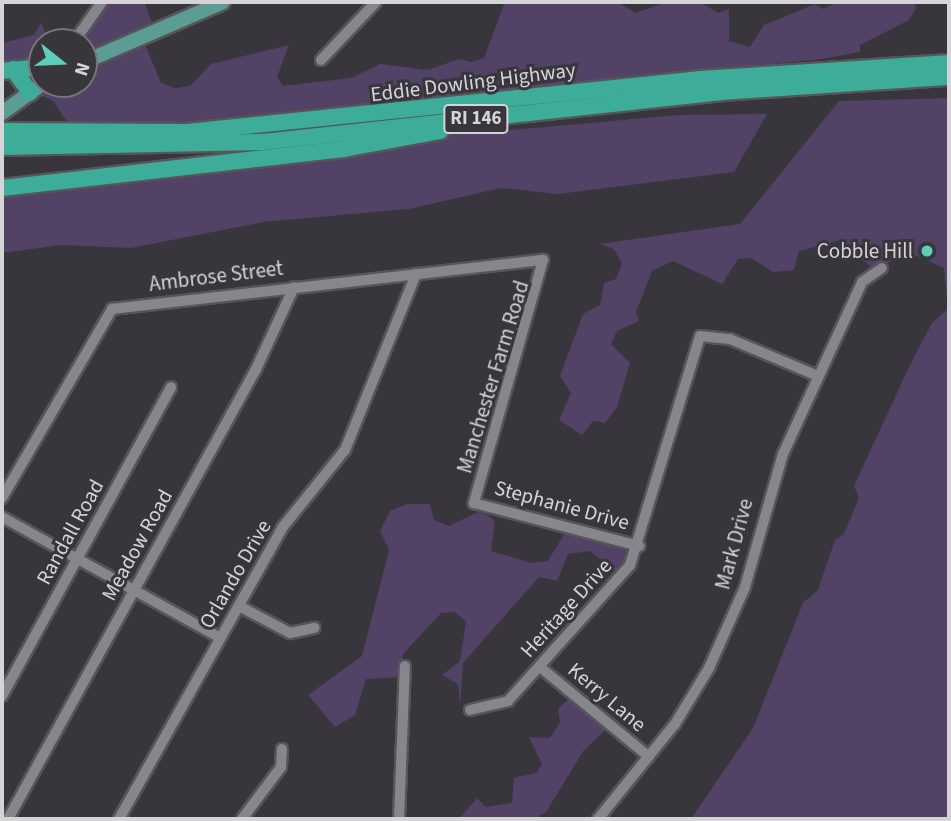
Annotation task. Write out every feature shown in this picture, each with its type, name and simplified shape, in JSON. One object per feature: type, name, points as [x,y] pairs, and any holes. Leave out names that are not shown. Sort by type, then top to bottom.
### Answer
[{"type":"highway","name":"Eddie Dowling Highway","points":[[10,132],[187,132],[715,78],[949,63]]},
{"type":"highway","points":[[8,70],[28,68]]},
{"type":"highway","points":[[8,70],[28,83]]},
{"type":"highway","name":"Eddie Dowling Highway","points":[[2,147],[249,143],[558,108],[949,77]]},
{"type":"highway","points":[[2,188],[344,149],[558,108]]},
{"type":"main road","points":[[98,56],[222,2]]},
{"type":"main road","points":[[2,113],[28,94]]},
{"type":"street","points":[[84,28],[102,2]]},
{"type":"street","points":[[321,60],[376,2]]},
{"type":"street","name":"Ambrose Street","points":[[2,498],[106,313],[294,287],[543,260]]},
{"type":"street","name":"Manchester Farm Road","points":[[474,503],[543,260]]},
{"type":"street","name":"Mark Drive","points":[[598,819],[682,715],[724,635],[749,577],[773,476],[862,282],[882,268]]},
{"type":"street","name":"Orlando Drive","points":[[119,819],[282,528],[345,450],[416,274]]},
{"type":"street","name":"Meadow Road","points":[[8,819],[134,590],[294,287]]},
{"type":"street","name":"Heritage Drive","points":[[470,710],[508,701],[620,581],[639,546],[700,336],[730,339],[818,376]]},
{"type":"street","name":"Randall Road","points":[[2,696],[171,387]]},
{"type":"street","name":"Stephanie Drive","points":[[474,503],[639,546]]},
{"type":"street","points":[[2,517],[220,638]]},
{"type":"street","points":[[239,606],[290,633],[314,628]]},
{"type":"street","points":[[399,819],[405,666]]},
{"type":"street","name":"Kerry Lane","points":[[540,667],[649,757]]},
{"type":"street","points":[[242,819],[281,767],[282,748]]},
{"type":"shaded area","points":[[98,2],[144,2],[154,28],[141,35],[161,83],[175,88],[190,86],[211,64],[289,45],[277,77],[283,86],[351,78],[380,64],[428,70],[459,59],[472,62],[484,58],[505,2],[617,2],[636,13],[666,2],[700,2],[718,13],[729,9],[729,41],[750,47],[764,25],[815,4],[823,9],[837,2],[914,2],[916,8],[909,20],[860,45],[860,52],[822,59],[195,122],[68,123],[53,101],[47,98],[98,98],[98,28],[77,28]]},
{"type":"shaded area","points":[[28,36],[28,75],[2,71],[2,43]]},
{"type":"shaded area","points":[[949,98],[949,819],[691,819],[753,728],[803,603],[818,590],[835,540],[844,534],[859,498],[854,486],[909,367],[932,323],[948,309],[944,268],[910,253],[874,269],[838,241],[799,251],[794,270],[773,272],[751,258],[738,259],[722,284],[673,261],[652,271],[636,312],[639,321],[617,331],[611,344],[630,363],[617,407],[605,423],[593,421],[582,435],[559,420],[571,393],[560,376],[583,314],[600,305],[604,283],[616,279],[622,264],[614,249],[599,244],[740,224],[839,101]]},
{"type":"shaded area","points":[[767,114],[734,172],[558,194],[501,188],[409,209],[263,222],[131,248],[61,245],[2,253],[2,189],[471,126],[487,132],[679,115]]},
{"type":"shaded area","points":[[407,504],[430,504],[434,520],[449,526],[478,512],[488,515],[495,522],[491,551],[531,563],[548,561],[569,526],[634,546],[620,575],[590,551],[568,554],[557,581],[539,577],[463,663],[460,706],[458,684],[442,675],[460,661],[466,622],[455,612],[441,613],[403,654],[402,677],[366,679],[355,715],[335,727],[308,695],[362,656],[389,550],[380,531],[390,511]]},
{"type":"shaded area","points":[[573,695],[611,725],[584,750],[546,812],[534,819],[459,819],[477,798],[486,807],[512,803],[514,778],[536,773],[542,764],[529,737],[550,738],[560,722],[558,709]]},
{"type":"place","name":"Cobble Hill","points":[[927,251]]}]
